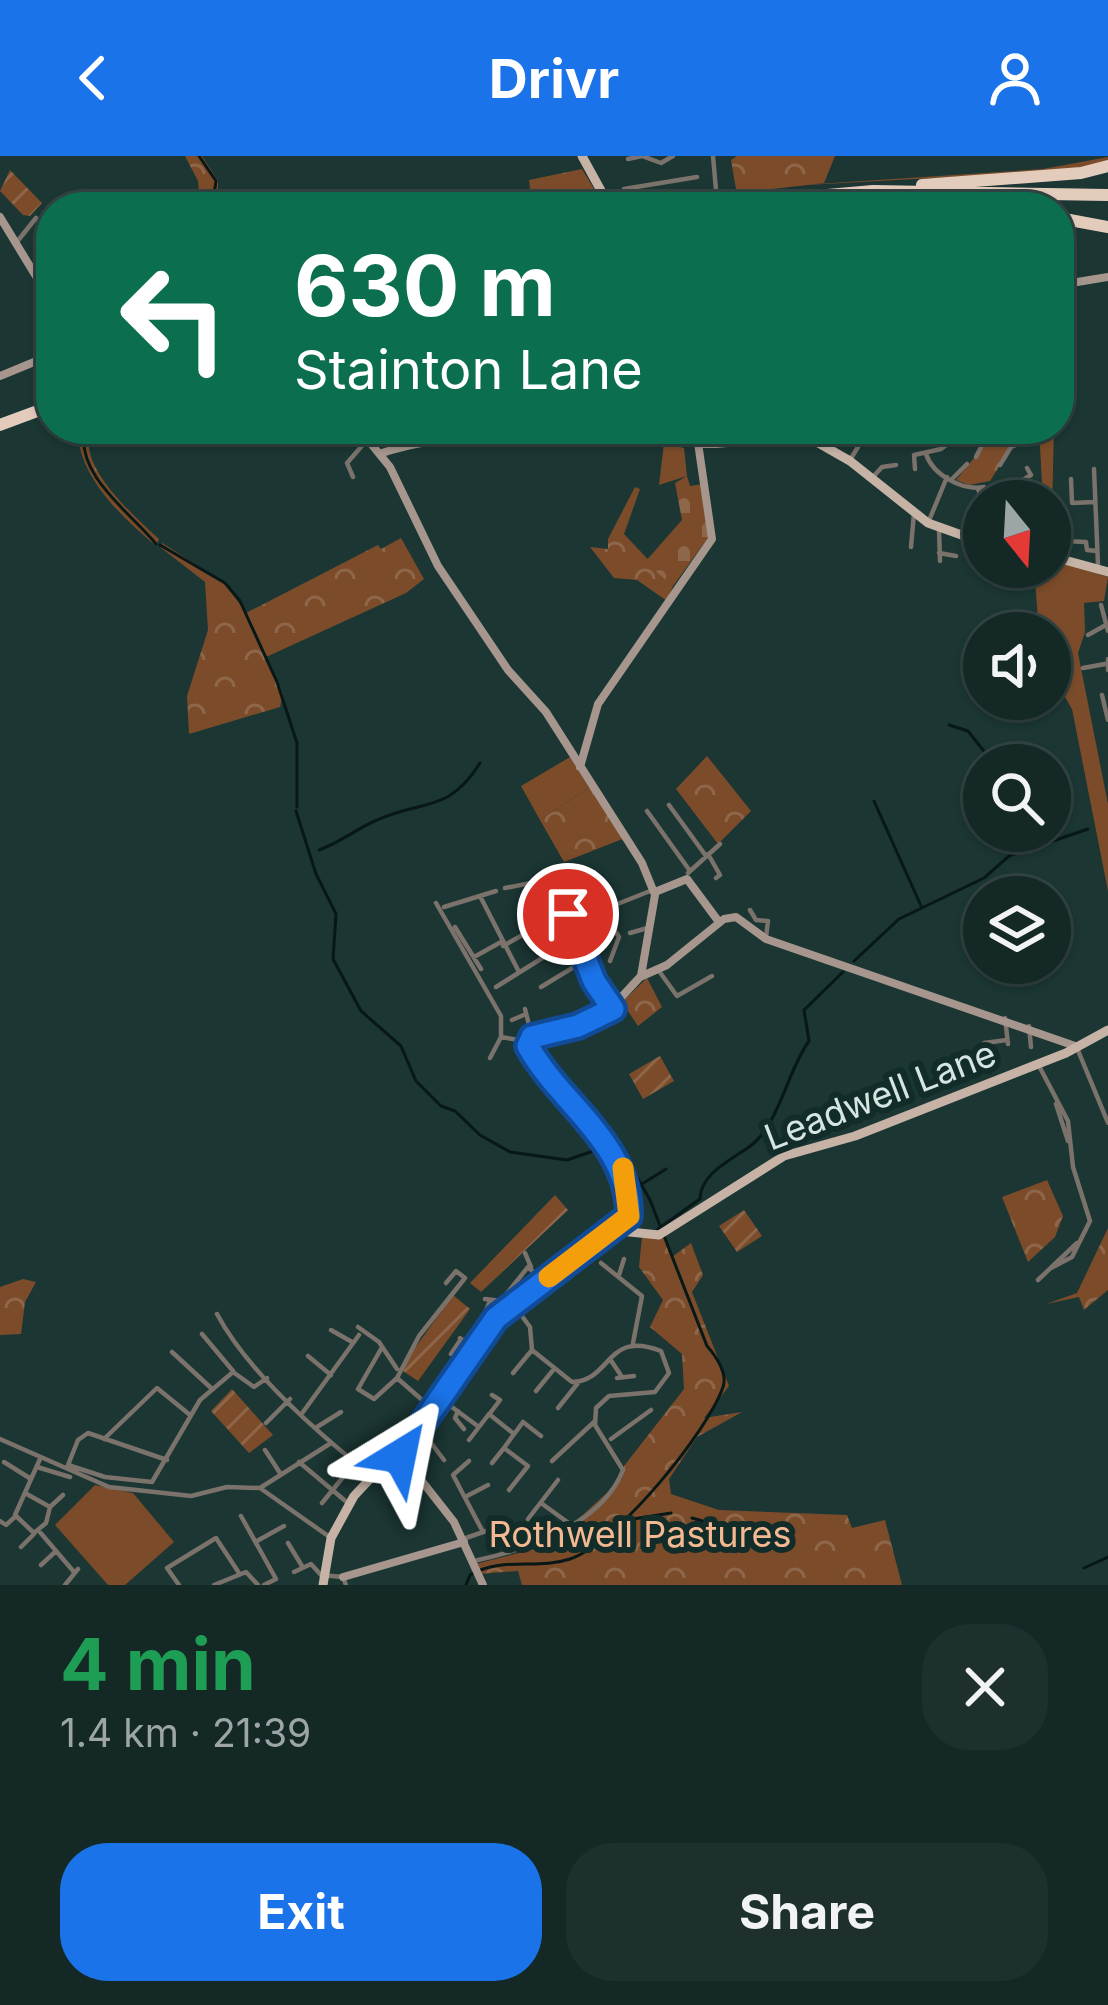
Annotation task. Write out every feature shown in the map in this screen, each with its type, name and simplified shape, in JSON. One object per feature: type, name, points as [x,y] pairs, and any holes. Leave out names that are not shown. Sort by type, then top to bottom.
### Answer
[{"type":"highway","points":[[851,192],[1108,169]]},
{"type":"highway","points":[[873,190],[932,192]]},
{"type":"highway","points":[[1074,197],[1108,198]]},
{"type":"highway","points":[[1074,198],[1108,198]]},
{"type":"highway","points":[[1074,221],[1108,227]]},
{"type":"highway","points":[[0,421],[36,408]]},
{"type":"main road","points":[[582,156],[602,192]]},
{"type":"main road","points":[[820,444],[850,461],[934,526],[963,536]]},
{"type":"main road","points":[[1071,562],[1103,570]]},
{"type":"main road","name":"Leadwell Lane","points":[[611,1233],[659,1235],[794,1152],[848,1139],[1038,1064],[1108,1030]]},
{"type":"main road","points":[[325,1581],[331,1538],[349,1504],[399,1452],[512,1304],[611,1233]]},
{"type":"street","points":[[628,159],[666,162],[673,156]]},
{"type":"street","points":[[712,156],[716,190]]},
{"type":"street","points":[[666,162],[668,182]]},
{"type":"street","points":[[624,189],[697,176]]},
{"type":"street","points":[[0,217],[36,276]]},
{"type":"street","points":[[16,243],[36,218]]},
{"type":"street","points":[[1074,283],[1108,277]]},
{"type":"street","points":[[0,376],[36,361]]},
{"type":"street","points":[[353,477],[347,463],[364,444]]},
{"type":"street","points":[[373,444],[438,566],[580,767],[655,890],[640,977]]},
{"type":"street","points":[[381,453],[420,444]]},
{"type":"street","points":[[688,444],[700,448],[726,444]]},
{"type":"street","points":[[580,767],[598,704],[712,539],[699,444]]},
{"type":"street","points":[[850,461],[860,444]]},
{"type":"street","points":[[915,469],[914,454],[948,444]]},
{"type":"street","points":[[976,458],[983,444]]},
{"type":"street","points":[[1007,444],[1011,447]]},
{"type":"street","points":[[1000,465],[1018,444]]},
{"type":"street","points":[[926,454],[930,465],[963,482]]},
{"type":"street","points":[[872,478],[882,467],[896,464]]},
{"type":"street","points":[[956,556],[939,557],[934,526],[950,478],[967,464]]},
{"type":"street","points":[[1022,480],[1031,475],[1028,468]]},
{"type":"street","points":[[1094,469],[1097,551],[1103,570]]},
{"type":"street","points":[[1071,478],[1072,503],[1095,502]]},
{"type":"street","points":[[910,548],[914,513]]},
{"type":"street","points":[[1071,541],[1085,542],[1087,550],[1097,551]]},
{"type":"street","points":[[1088,634],[1106,629],[1101,605]]},
{"type":"street","points":[[1083,668],[1107,664]]},
{"type":"street","points":[[1103,694],[1108,720]]},
{"type":"street","points":[[656,808],[648,813],[719,922]]},
{"type":"street","points":[[673,808],[720,875],[716,878]]},
{"type":"street","points":[[610,907],[688,875],[720,844]]},
{"type":"street","points":[[594,872],[610,907],[608,920],[624,936]]},
{"type":"street","points":[[505,888],[531,883],[546,921]]},
{"type":"street","points":[[490,1058],[501,1037],[499,1012],[440,905],[496,891]]},
{"type":"street","points":[[480,896],[519,973]]},
{"type":"street","points":[[750,910],[755,920],[768,921],[766,939]]},
{"type":"street","points":[[473,957],[565,911],[613,1009]]},
{"type":"street","points":[[501,1037],[530,1039],[578,1026],[613,1009],[640,977],[658,969],[719,922],[736,916],[766,939],[1029,1026],[1077,1047],[1108,1123]]},
{"type":"street","points":[[455,927],[481,969]]},
{"type":"street","points":[[613,958],[624,936],[651,927]]},
{"type":"street","points":[[552,951],[580,942]]},
{"type":"street","points":[[496,987],[544,957]]},
{"type":"street","points":[[541,986],[587,959]]},
{"type":"street","points":[[658,969],[677,996],[711,975]]},
{"type":"street","points":[[512,1020],[525,1011],[530,1039],[546,1073],[617,1158],[628,1190],[628,1231]]},
{"type":"street","points":[[984,1043],[1007,1042],[1005,1018]]},
{"type":"street","points":[[1029,1026],[1031,1047]]},
{"type":"street","points":[[1038,1064],[1068,1121],[1068,1141],[1090,1221],[1069,1261],[1038,1280]]},
{"type":"street","points":[[1100,1101],[1108,1098]]},
{"type":"street","points":[[611,1233],[629,1216]]},
{"type":"street","points":[[525,1253],[543,1281]]},
{"type":"street","points":[[619,1275],[624,1259]]},
{"type":"street","points":[[559,1408],[578,1383],[633,1343],[642,1296],[602,1264]]},
{"type":"street","points":[[482,1320],[487,1300],[503,1299],[531,1267]]},
{"type":"street","points":[[398,1369],[464,1278],[457,1271],[446,1283]]},
{"type":"street","points":[[512,1304],[530,1327],[532,1350],[578,1383]]},
{"type":"street","points":[[217,1314],[268,1378],[331,1443],[372,1476]]},
{"type":"street","points":[[451,1354],[476,1327]]},
{"type":"street","points":[[331,1330],[353,1342]]},
{"type":"street","points":[[303,1412],[359,1331],[379,1342],[398,1369],[398,1378],[433,1409]]},
{"type":"street","points":[[202,1334],[233,1372],[254,1387],[268,1378]]},
{"type":"street","points":[[462,1339],[476,1349]]},
{"type":"street","points":[[553,1458],[594,1422],[596,1408],[605,1398],[650,1393],[665,1383],[670,1368],[664,1354],[633,1343]]},
{"type":"street","points":[[513,1373],[532,1350]]},
{"type":"street","points":[[172,1352],[210,1387]]},
{"type":"street","points":[[381,1353],[358,1387],[370,1400],[398,1378]]},
{"type":"street","points":[[308,1356],[332,1376]]},
{"type":"street","points":[[610,1359],[620,1378],[634,1376]]},
{"type":"street","points":[[536,1391],[554,1369]]},
{"type":"street","points":[[0,1439],[39,1463],[68,1471],[154,1481],[210,1387],[233,1372]]},
{"type":"street","points":[[408,1387],[413,1379]]},
{"type":"street","points":[[104,1438],[157,1388],[190,1415]]},
{"type":"street","points":[[470,1440],[500,1400],[492,1395]]},
{"type":"street","points":[[441,1398],[479,1427]]},
{"type":"street","points":[[266,1423],[290,1400]]},
{"type":"street","points":[[609,1441],[650,1410]]},
{"type":"street","points":[[458,1411],[455,1420],[464,1430]]},
{"type":"street","points":[[316,1427],[342,1412]]},
{"type":"street","points":[[489,1414],[514,1434]]},
{"type":"street","points":[[492,1463],[523,1422],[542,1436]]},
{"type":"street","points":[[399,1452],[463,1541],[476,1576],[570,1524],[622,1476],[609,1441],[594,1422]]},
{"type":"street","points":[[419,1427],[444,1460]]},
{"type":"street","points":[[68,1471],[82,1436],[104,1438],[167,1460]]},
{"type":"street","points":[[260,1488],[331,1443]]},
{"type":"street","points":[[504,1448],[528,1466],[509,1490]]},
{"type":"street","points":[[266,1450],[280,1473]]},
{"type":"street","points":[[294,1572],[311,1564],[325,1581],[345,1581],[486,1531],[453,1475],[469,1461]]},
{"type":"street","points":[[298,1462],[349,1504]]},
{"type":"street","points":[[4,1525],[16,1516],[39,1463]]},
{"type":"street","points":[[2,1474],[5,1464],[32,1479]]},
{"type":"street","points":[[68,1471],[109,1487],[181,1496],[226,1487],[260,1488],[331,1538]]},
{"type":"street","points":[[322,1504],[344,1476]]},
{"type":"street","points":[[528,1519],[558,1480]]},
{"type":"street","points":[[467,1496],[488,1485]]},
{"type":"street","points":[[25,1492],[50,1507]]},
{"type":"street","points":[[21,1547],[63,1495]]},
{"type":"street","points":[[541,1503],[570,1524]]},
{"type":"street","points":[[16,1516],[76,1570],[65,1585]]},
{"type":"street","points":[[214,1585],[239,1573],[251,1573],[261,1585],[277,1581],[241,1519]]},
{"type":"street","points":[[256,1542],[284,1526]]},
{"type":"street","points":[[178,1585],[167,1568],[214,1539],[221,1540],[239,1573]]},
{"type":"street","points":[[288,1543],[302,1566]]},
{"type":"street","points":[[41,1565],[56,1551]]},
{"type":"green space","points":[[185,156],[202,156],[218,181],[218,192],[199,192]]},
{"type":"green space","points":[[737,156],[835,156],[824,183],[716,192],[736,189],[731,160]]},
{"type":"green space","points":[[1108,157],[1108,163],[1092,169],[771,187],[1043,169]]},
{"type":"green space","points":[[582,169],[596,192],[530,192],[529,180]]},
{"type":"green space","points":[[10,170],[36,197],[36,210],[30,216],[23,215],[0,191]]},
{"type":"green space","points":[[89,444],[98,472],[122,504],[159,539],[156,546],[116,509],[94,480],[80,447]]},
{"type":"green space","points":[[664,444],[684,448],[687,476],[659,485]]},
{"type":"green space","points":[[1002,444],[1010,449],[991,480],[956,480],[984,446]]},
{"type":"green space","points":[[1040,444],[1054,444],[1053,480],[1042,480]]},
{"type":"green space","points":[[687,476],[690,486],[703,484],[710,535],[673,586],[645,562],[682,520],[675,483]]},
{"type":"green space","points":[[635,487],[640,489],[624,534],[673,586],[667,601],[637,580],[614,578],[590,547],[608,549],[608,539]]},
{"type":"green space","points":[[401,538],[424,579],[406,593],[266,657],[283,694],[280,707],[189,734],[187,696],[208,630],[205,582],[160,547],[162,543],[225,583],[246,613],[378,545],[381,549]]},
{"type":"green space","points":[[1071,566],[1108,577],[1104,601],[1084,603],[1085,632],[1078,653],[1108,804],[1108,891],[1071,707],[1071,612],[1037,612],[1036,588],[1071,588]]},
{"type":"green space","points":[[707,756],[751,811],[718,844],[676,789]]},
{"type":"green space","points":[[570,757],[590,787],[540,820],[521,786]]},
{"type":"green space","points":[[590,787],[625,838],[564,862],[540,820]]},
{"type":"green space","points":[[647,978],[662,1007],[638,1026],[622,1002]]},
{"type":"green space","points":[[660,1056],[674,1081],[643,1099],[629,1074]]},
{"type":"green space","points":[[1047,1180],[1063,1216],[1055,1237],[1028,1262],[1002,1197]]},
{"type":"green space","points":[[555,1195],[568,1210],[481,1292],[470,1283]]},
{"type":"green space","points":[[744,1210],[762,1236],[737,1252],[719,1226]]},
{"type":"green space","points":[[1108,1228],[1108,1290],[1084,1310],[1079,1297],[1046,1304],[1077,1293]]},
{"type":"green space","name":"Rothwell Pastures","points":[[642,1237],[663,1237],[672,1257],[691,1243],[703,1275],[692,1292],[729,1386],[704,1418],[742,1412],[697,1437],[669,1479],[671,1494],[719,1510],[847,1515],[852,1528],[885,1520],[902,1585],[522,1585],[518,1571],[479,1574],[476,1564],[538,1548],[563,1533],[622,1479],[624,1466],[684,1389],[682,1354],[650,1327],[663,1300],[639,1267]]},
{"type":"green space","points":[[23,1279],[36,1282],[25,1302],[21,1334],[0,1335],[0,1287]]},
{"type":"green space","points":[[453,1295],[470,1309],[418,1381],[400,1369]]},
{"type":"green space","points":[[232,1389],[273,1435],[249,1453],[211,1411]]},
{"type":"green space","points":[[95,1485],[133,1493],[174,1542],[125,1585],[108,1585],[55,1525]]},
{"type":"waterway","points":[[199,156],[216,181],[214,192]]},
{"type":"waterway","points":[[84,444],[96,477],[156,544]]},
{"type":"waterway","points":[[160,545],[225,583],[240,601],[277,682],[297,743],[297,807]]},
{"type":"waterway","points":[[949,725],[968,731],[978,744]]},
{"type":"waterway","points":[[319,850],[377,820],[445,798],[480,763]]},
{"type":"waterway","points":[[874,801],[922,908]]},
{"type":"waterway","points":[[296,811],[316,874],[336,914],[333,959],[361,1011],[401,1046],[416,1081],[441,1106],[455,1111],[480,1135],[510,1152],[567,1160],[602,1148]]},
{"type":"waterway","points":[[854,961],[899,919],[984,878],[1009,856],[1088,829]]},
{"type":"waterway","points":[[658,1229],[700,1199],[711,1175],[768,1126],[809,1041],[804,1010],[843,972]]},
{"type":"waterway","points":[[466,1585],[470,1575],[482,1569],[570,1559],[612,1532],[680,1457],[723,1387],[722,1370],[707,1346],[650,1200],[629,1163]]},
{"type":"waterway","points":[[642,1184],[666,1169]]},
{"type":"waterway","points":[[627,1520],[671,1513]]},
{"type":"waterway","points":[[692,1518],[776,1542]]},
{"type":"waterway","points":[[1084,1568],[1108,1557]]},
{"type":"slow traffic","points":[[549,1277],[629,1216],[623,1168]]},
{"type":"route","points":[[400,1456],[496,1318],[629,1216],[626,1176],[617,1158],[528,1046],[532,1037],[578,1026],[613,1009],[594,981],[568,914]]}]
